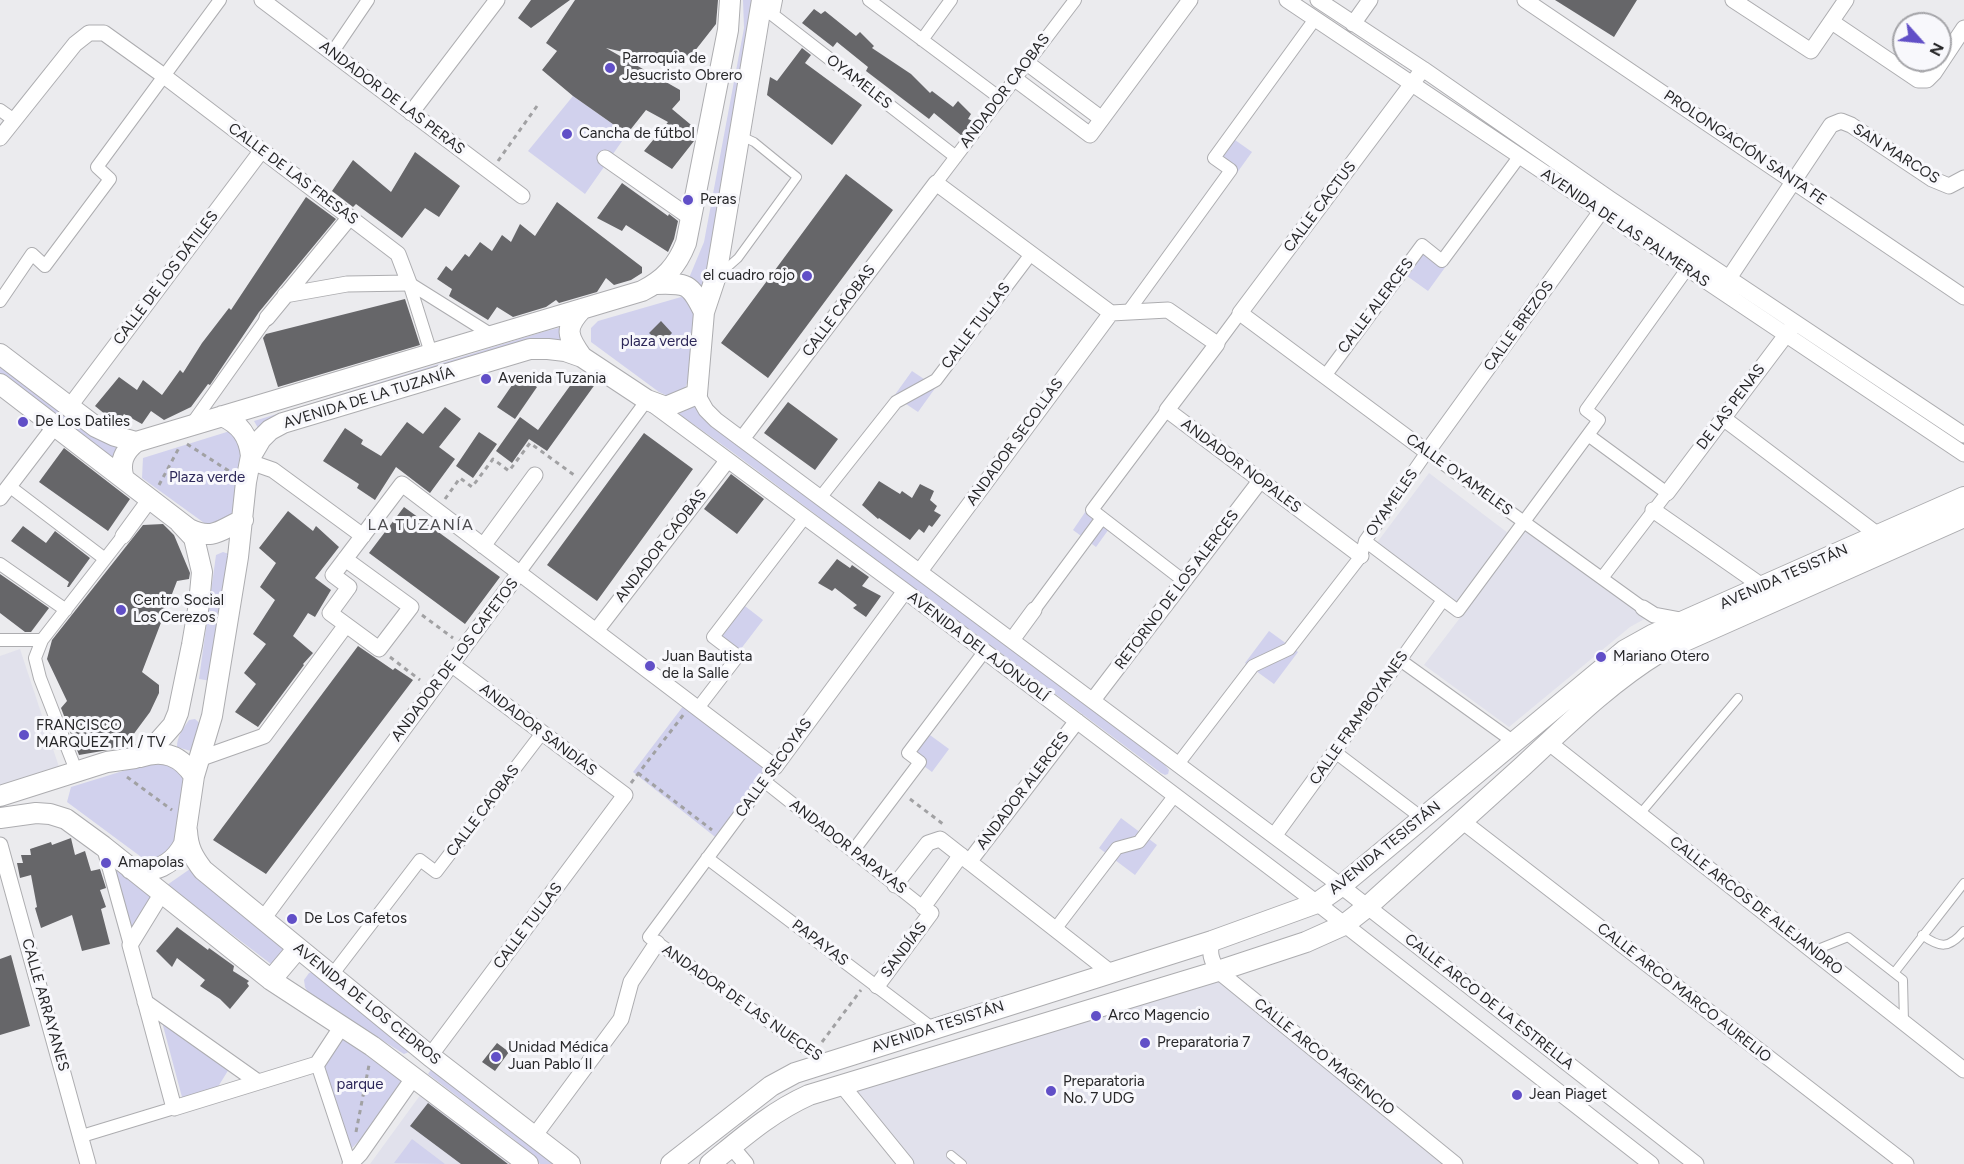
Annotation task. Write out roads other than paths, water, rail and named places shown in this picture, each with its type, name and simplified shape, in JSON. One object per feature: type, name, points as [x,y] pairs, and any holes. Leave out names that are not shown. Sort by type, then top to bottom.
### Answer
[{"type":"street","points":[[0,301],[32,254],[45,266],[110,179],[97,167],[220,0]]},
{"type":"street","name":"ANDADOR DE LAS PERAS","points":[[262,0],[522,196]]},
{"type":"street","points":[[332,52],[368,0]]},
{"type":"street","points":[[411,113],[496,0]]},
{"type":"street","name":"AVENIDA DE LA TUZANÍA","points":[[136,442],[642,291],[656,284],[669,273],[680,258],[686,243],[728,30],[729,0]]},
{"type":"street","points":[[869,0],[1000,98]]},
{"type":"street","points":[[922,40],[951,0]]},
{"type":"street","name":"ANDADOR CAOBAS","points":[[936,183],[1075,0]]},
{"type":"street","points":[[1015,79],[1090,135],[1190,0]]},
{"type":"street","name":"AVENIDA DE LAS PALMERAS","points":[[1287,0],[1687,269],[1791,328],[1964,435]]},
{"type":"street","name":"AVENIDA DE LAS PALMERAS","points":[[1318,0],[1729,278],[1791,328],[1964,454]]},
{"type":"street","points":[[1353,24],[1370,0]]},
{"type":"street","name":"PROLONGACIÓN SANTA FE","points":[[1526,0],[1964,297]]},
{"type":"street","points":[[1733,0],[1811,51],[1846,0]]},
{"type":"street","points":[[647,400],[666,407],[696,394],[704,312],[716,276],[741,136],[768,6]]},
{"type":"street","name":"OYAMELES","points":[[768,6],[956,157]]},
{"type":"street","points":[[1128,312],[1230,170],[1214,158],[1315,19]]},
{"type":"street","points":[[1832,22],[1918,80],[1927,80],[1934,73],[1964,28]]},
{"type":"street","name":"CALLE DE LAS FRESAS","points":[[14,120],[75,44],[89,33],[104,33],[398,254],[410,283],[431,353]]},
{"type":"street","points":[[1027,63],[1102,119]]},
{"type":"street","name":"CALLE CACTUS","points":[[1217,344],[1423,69]]},
{"type":"street","points":[[0,110],[14,120],[0,138]]},
{"type":"street","name":"SAN MARCOS","points":[[1729,278],[1831,125],[1841,121],[1851,125],[1932,179],[1949,186],[1964,178]]},
{"type":"street","name":"CALLE DE LOS DÁTILES","points":[[70,406],[262,150]]},
{"type":"street","name":"CALLE ALERCES","points":[[1325,376],[1422,245],[1443,261],[1519,157]]},
{"type":"street","points":[[605,158],[691,218]]},
{"type":"street","points":[[936,183],[1111,313],[1168,310],[1217,344]]},
{"type":"street","name":"CALLE CAOBAS","points":[[742,439],[936,183]]},
{"type":"street","name":"CALLE BREZOS","points":[[1427,452],[1610,199]]},
{"type":"street","points":[[190,426],[267,318],[350,217]]},
{"type":"street","name":"CALLE TULLAS","points":[[820,498],[896,402],[936,380],[1031,254]]},
{"type":"street","points":[[1525,522],[1599,420],[1586,410],[1687,269]]},
{"type":"street","points":[[285,295],[347,284],[410,283],[492,336]]},
{"type":"street","points":[[656,284],[673,283],[689,287],[695,293],[704,312]]},
{"type":"street","points":[[582,309],[574,318],[569,333],[572,343],[582,357]]},
{"type":"street","name":"ANDADOR SECOLLAS","points":[[920,572],[1111,313]]},
{"type":"street","name":"CALLE OYAMELES","points":[[1240,313],[1427,452],[1653,615],[1686,621]]},
{"type":"street","name":"DE LAS PENAS","points":[[1667,493],[1791,328]]},
{"type":"street","name":"ANDADOR NOPALES","points":[[1217,344],[1167,410],[1260,481],[1458,611],[1525,522]]},
{"type":"street","name":"AVENIDA DE LA TUZANÍA","points":[[249,467],[261,439],[270,430],[283,423],[531,349],[557,350],[582,357],[647,400]]},
{"type":"street","points":[[0,354],[96,427],[136,442],[126,452],[123,459],[124,479]]},
{"type":"street","points":[[0,384],[150,499],[180,523],[194,538],[202,572],[199,604],[178,713],[174,725],[158,742],[135,758]]},
{"type":"street","name":"AVENIDA DEL AJONJOLÍ","points":[[696,394],[706,410],[716,420],[1341,886]]},
{"type":"street","name":"AVENIDA DEL AJONJOLÍ","points":[[647,400],[905,591],[1317,903]]},
{"type":"street","name":"ANDADOR DE LOS CAFETOS","points":[[263,919],[647,400]]},
{"type":"street","points":[[1167,410],[1092,510],[1184,581]]},
{"type":"street","points":[[70,775],[55,786],[53,799],[57,810],[131,868],[149,871],[165,865],[180,852],[188,825],[196,768],[212,716],[243,520],[249,467],[250,447],[243,432],[237,425],[222,416]]},
{"type":"street","points":[[1723,418],[1878,535]]},
{"type":"street","points":[[55,426],[4,492],[105,559]]},
{"type":"street","points":[[1588,435],[1667,493],[1602,578]]},
{"type":"street","name":"OYAMELES","points":[[1173,760],[1253,666],[1289,649],[1363,549],[1427,452]]},
{"type":"street","name":"ANDADOR CAOBAS","points":[[596,631],[727,461]]},
{"type":"street","points":[[249,467],[273,470],[363,536]]},
{"type":"street","points":[[483,546],[535,475]]},
{"type":"street","name":"RETORNO DE LOS ALERCES","points":[[1093,700],[1260,481]]},
{"type":"street","points":[[345,559],[411,607],[379,649],[330,613],[349,587],[333,575],[345,559],[363,536],[402,484],[775,767]]},
{"type":"street","name":"AVENIDA TESISTÁN","points":[[671,1164],[771,1086],[795,1073],[1212,941],[1317,903],[1341,886],[1625,650],[1652,635],[1964,497]]},
{"type":"street","points":[[695,706],[738,656],[713,638],[820,498]]},
{"type":"street","points":[[70,775],[35,658],[42,640],[150,499]]},
{"type":"street","points":[[1653,510],[1762,586]]},
{"type":"street","name":"AVENIDA TESISTÁN","points":[[710,1164],[764,1119],[786,1105],[841,1084],[1218,971],[1306,942],[1344,925],[1367,907],[1619,680],[1660,652],[1964,517]]},
{"type":"street","points":[[1012,640],[1102,518]]},
{"type":"street","points":[[180,523],[196,532],[211,534],[226,530],[243,520]]},
{"type":"street","points":[[0,564],[66,610]]},
{"type":"street","name":"CALLE SECOYAS","points":[[657,943],[649,938],[905,591]]},
{"type":"street","name":"CALLE FRAMBOYANES","points":[[1274,836],[1443,600]]},
{"type":"street","points":[[0,796],[107,762],[147,755],[167,753],[196,768],[264,736],[346,625]]},
{"type":"street","points":[[0,640],[42,640]]},
{"type":"street","points":[[853,851],[920,762],[908,753],[984,652]]},
{"type":"street","points":[[1400,660],[1514,742]]},
{"type":"street","name":"ANDADOR SANDÍAS","points":[[451,664],[624,794]]},
{"type":"street","name":"ANDADOR ALERCES","points":[[965,858],[1077,721]]},
{"type":"street","name":"CALLE CAOBAS","points":[[332,975],[420,860],[436,872],[542,733]]},
{"type":"street","name":"CALLE ARCOS DE ALEJANDRO","points":[[1548,742],[1964,1070]]},
{"type":"street","points":[[1335,752],[1422,818]]},
{"type":"street","points":[[1151,777],[1173,760]]},
{"type":"street","name":"ANDADOR PAPAYAS","points":[[765,781],[927,910]]},
{"type":"street","name":"CALLE TULLAS","points":[[430,1056],[624,794]]},
{"type":"street","points":[[1056,928],[1118,848],[1139,842],[1174,795]]},
{"type":"street","points":[[0,818],[36,813],[66,819]]},
{"type":"street","name":"CALLE ARCO MARCO AURELIO","points":[[1462,821],[1906,1164]]},
{"type":"street","name":"AVENIDA DE LOS CEDROS","points":[[188,825],[188,843],[193,857],[203,870],[430,1056],[570,1164]]},
{"type":"street","points":[[896,885],[928,843],[940,839],[1110,972]]},
{"type":"street","name":"CALLE ARRAYANES","points":[[0,845],[88,1164]]},
{"type":"street","points":[[103,846],[174,1108]]},
{"type":"street","name":"PAPAYAS","points":[[707,858],[933,1029]]},
{"type":"street","name":"SANDÍAS","points":[[877,986],[927,910],[965,858]]},
{"type":"street","name":"AVENIDA DE LOS CEDROS","points":[[131,868],[272,980],[372,1046],[528,1164]]},
{"type":"street","name":"CALLE ARCO DE LA ESTRELLA","points":[[1341,886],[1696,1164]]},
{"type":"street","points":[[130,945],[162,893]]},
{"type":"street","name":"CALLE ARCO DE LA ESTRELLA","points":[[1317,903],[1651,1164]]},
{"type":"street","points":[[1212,941],[1210,951],[1212,962],[1218,971]]},
{"type":"street","points":[[535,1135],[621,1018],[631,982],[657,943]]},
{"type":"street","name":"ANDADOR DE LAS NUECES","points":[[657,943],[826,1062]]},
{"type":"street","points":[[272,980],[298,948]]},
{"type":"street","name":"CALLE ARCO MAGENCIO","points":[[1218,971],[1455,1164]]},
{"type":"street","points":[[145,1002],[258,1082]]},
{"type":"street","points":[[81,1136],[317,1064],[342,1026]]},
{"type":"street","points":[[852,1055],[861,1078]]},
{"type":"street","points":[[317,1064],[350,1164],[360,1154],[414,1077]]},
{"type":"street","points":[[841,1084],[906,1164]]},
{"type":"street","points":[[731,1146],[746,1164]]},
{"type":"lane","points":[[716,276],[738,258],[797,177],[754,142],[741,136]]},
{"type":"lane","points":[[1640,814],[1738,698]]},
{"type":"lane","points":[[1894,973],[1964,883]]},
{"type":"lane","points":[[1922,935],[1934,944],[1942,945],[1957,939],[1964,931]]},
{"type":"lane","points":[[1813,951],[1848,937],[1903,980],[1904,1022]]},
{"type":"lane","points":[[951,1155],[962,1164]]},
{"type":"place","name":"Parroquia de Jesucristo Obrero","points":[[610,68]]},
{"type":"place","name":"Cancha de fútbol","points":[[567,134]]},
{"type":"place","name":"Peras","points":[[688,200]]},
{"type":"place","name":"el cuadro rojo","points":[[807,276]]},
{"type":"place","name":"Avenida Tuzania","points":[[486,379]]},
{"type":"place","name":"De Los Datiles","points":[[23,422]]},
{"type":"place","name":"Centro Social Los Cerezos","points":[[121,610]]},
{"type":"place","name":"Mariano Otero","points":[[1601,657]]},
{"type":"place","name":"Juan Bautista de la Salle","points":[[650,666]]},
{"type":"place","name":"FRANCISCO MARQUEZ TM / TV","points":[[24,735]]},
{"type":"place","name":"Amapolas","points":[[106,863]]},
{"type":"place","name":"De Los Cafetos","points":[[292,919]]},
{"type":"place","name":"Arco Magencio","points":[[1096,1016]]},
{"type":"place","name":"Preparatoria 7","points":[[1145,1043]]},
{"type":"place","name":"Unidad Médica Juan Pablo II","points":[[496,1057]]},
{"type":"place","name":"Preparatoria No. 7 UDG","points":[[1051,1091]]},
{"type":"place","name":"Jean Piaget","points":[[1517,1095]]},
{"type":"district","name":"LA TUZANÍA","points":[[421,525]]},
{"type":"park label","name":"plaza verde","points":[[659,342]]},
{"type":"park label","name":"Plaza verde","points":[[207,478]]},
{"type":"park label","name":"parque","points":[[360,1085]]}]
